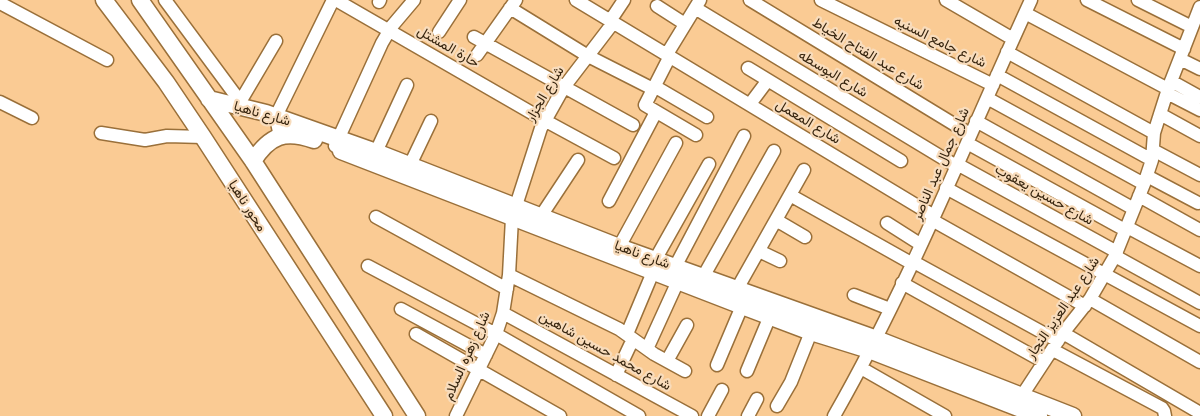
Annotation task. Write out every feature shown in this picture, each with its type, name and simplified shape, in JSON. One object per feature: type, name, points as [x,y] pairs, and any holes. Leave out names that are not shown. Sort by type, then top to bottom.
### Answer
[{"type":"main road","name":"محور ناهيا","points":[[104,0],[166,82],[384,416]]},
{"type":"main road","name":"محور ناهيا","points":[[140,0],[253,161],[417,416]]},
{"type":"main road","name":"شارع ناهيا","points":[[209,99],[243,105],[277,117],[336,143],[676,274],[742,306],[811,332],[872,344],[1073,416]]},
{"type":"main road","name":"شارع ناهيا","points":[[253,161],[265,146],[280,136],[289,134],[376,152],[410,165],[514,212],[541,216],[619,247],[654,266]]},
{"type":"main road","name":"شارع ناهيا","points":[[676,274],[703,277],[737,289],[872,344],[1039,416]]},
{"type":"street","points":[[165,0],[243,105],[276,41]]},
{"type":"street","points":[[280,136],[277,117],[335,0]]},
{"type":"street","name":"حارة المشتل","points":[[335,0],[614,158]]},
{"type":"street","points":[[336,143],[390,30],[414,0]]},
{"type":"street","points":[[439,32],[460,0]]},
{"type":"street","name":"شارع المعمل","points":[[576,0],[596,5],[612,22],[750,104],[933,218],[1200,362]]},
{"type":"street","name":"شارع الجزار","points":[[514,212],[544,120],[564,87],[612,22],[624,0]]},
{"type":"street","name":"شارع عبد الفتاح الخياط","points":[[750,0],[968,138],[1126,228],[1200,266]]},
{"type":"street","name":"شارع جامع السنيه","points":[[821,0],[1153,155],[1200,175]]},
{"type":"street","points":[[946,0],[1013,39]]},
{"type":"street","name":"شارع جمال عبد الناصر","points":[[838,415],[933,218],[1031,0]]},
{"type":"street","points":[[1087,0],[1182,54],[1200,69]]},
{"type":"street","points":[[1138,0],[1192,27]]},
{"type":"street","points":[[0,3],[107,60]]},
{"type":"street","points":[[695,3],[645,105],[696,135]]},
{"type":"street","name":"شارع البوسطه","points":[[695,3],[957,165]]},
{"type":"street","points":[[477,55],[480,40],[513,4],[588,56],[654,88],[707,117]]},
{"type":"street","points":[[657,6],[685,24]]},
{"type":"street","name":"شارع عبد العزيز النجار","points":[[1021,397],[1058,341],[1088,302],[1116,254],[1143,186],[1153,155],[1154,133],[1198,7]]},
{"type":"street","points":[[1025,13],[1169,88],[1200,110]]},
{"type":"street","points":[[480,40],[634,125]]},
{"type":"street","points":[[1008,52],[1154,133]]},
{"type":"street","points":[[748,68],[902,161]]},
{"type":"street","points":[[750,104],[768,80]]},
{"type":"street","points":[[376,152],[407,85]]},
{"type":"street","points":[[1169,88],[1200,97]]},
{"type":"street","points":[[987,98],[1143,186],[1197,228]]},
{"type":"street","points":[[0,102],[32,118]]},
{"type":"street","points":[[609,201],[656,112]]},
{"type":"street","points":[[1160,114],[1200,136]]},
{"type":"street","points":[[410,165],[431,121]]},
{"type":"street","points":[[976,121],[1134,209]]},
{"type":"street","points":[[101,133],[137,140],[167,136],[203,137]]},
{"type":"street","points":[[647,349],[676,274],[744,136]]},
{"type":"street","points":[[619,247],[676,143]]},
{"type":"street","points":[[703,277],[774,151]]},
{"type":"street","points":[[541,216],[578,160]]},
{"type":"street","points":[[616,375],[654,266],[709,164]]},
{"type":"street","name":"شارع حسين يعقوب","points":[[957,165],[1200,303]]},
{"type":"street","points":[[737,289],[804,170]]},
{"type":"street","points":[[1143,186],[1198,203]]},
{"type":"street","points":[[946,188],[1200,326]]},
{"type":"street","points":[[790,195],[1058,341],[1200,413]]},
{"type":"street","name":"شارع زهره السلام","points":[[456,416],[496,334],[503,313],[514,212]]},
{"type":"street","points":[[376,217],[507,288]]},
{"type":"street","points":[[776,220],[805,237]]},
{"type":"street","points":[[887,223],[920,244]]},
{"type":"street","points":[[759,251],[780,261]]},
{"type":"street","points":[[368,266],[496,334],[639,416]]},
{"type":"street","points":[[508,275],[630,336],[647,349],[685,371]]},
{"type":"street","points":[[902,284],[1044,362]]},
{"type":"street","points":[[854,295],[890,309]]},
{"type":"street","points":[[717,365],[742,306]]},
{"type":"street","points":[[401,309],[486,355]]},
{"type":"street","name":"شارع محمد حسين شاهين","points":[[503,313],[692,416]]},
{"type":"street","points":[[747,371],[770,316]]},
{"type":"street","points":[[667,361],[687,324]]},
{"type":"street","points":[[777,406],[791,382],[811,332]]},
{"type":"street","points":[[416,334],[560,416]]},
{"type":"street","points":[[1058,341],[1162,408],[1165,416]]},
{"type":"street","points":[[861,368],[945,416]]},
{"type":"street","points":[[708,416],[722,390]]},
{"type":"street","points":[[748,416],[757,399]]}]
